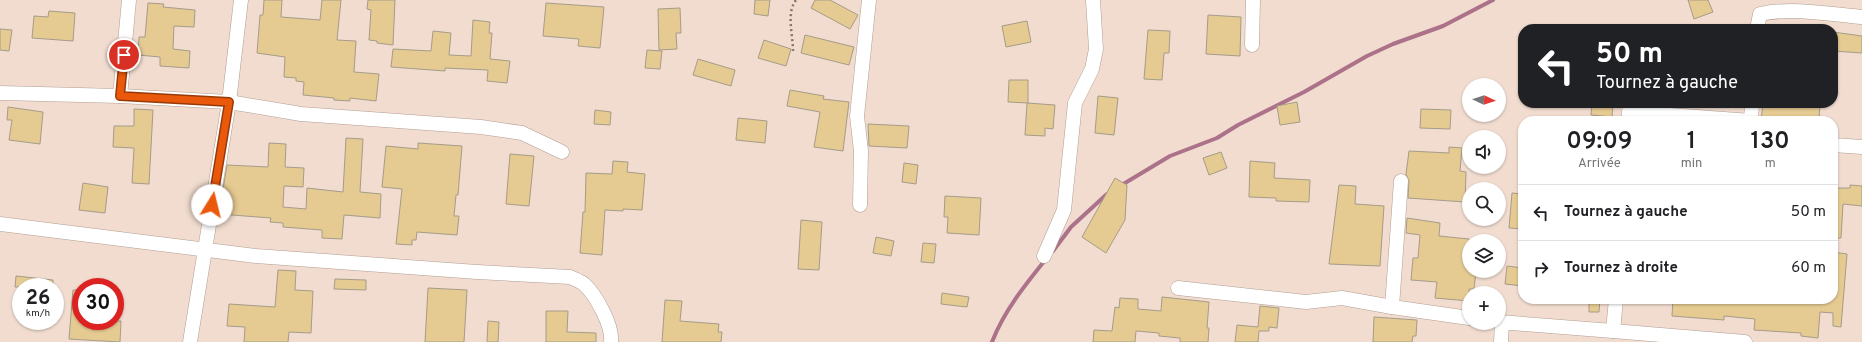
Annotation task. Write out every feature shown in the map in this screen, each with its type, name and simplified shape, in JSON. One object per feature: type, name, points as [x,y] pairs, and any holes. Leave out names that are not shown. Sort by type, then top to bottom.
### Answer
[{"type":"street","points":[[120,96],[129,0]]},
{"type":"street","points":[[190,342],[229,102],[241,0]]},
{"type":"street","points":[[860,205],[860,151],[857,116],[869,0]]},
{"type":"street","points":[[1044,256],[1064,210],[1076,103],[1092,69],[1095,56],[1096,16],[1093,0]]},
{"type":"street","points":[[1252,45],[1253,0]]},
{"type":"street","points":[[1758,24],[1760,14],[1768,12],[1794,11],[1862,17]]},
{"type":"street","points":[[0,93],[120,96],[229,102],[301,114],[481,127],[522,133],[562,152]]},
{"type":"street","points":[[1629,116],[1629,112],[1683,116]]},
{"type":"street","points":[[1838,145],[1862,146]]},
{"type":"street","points":[[1392,307],[1401,181]]},
{"type":"street","points":[[0,224],[256,256],[570,277],[583,284],[597,300],[612,334],[611,342]]},
{"type":"street","points":[[1178,288],[1306,302],[1342,298],[1462,317]]},
{"type":"street","points":[[1613,331],[1616,304]]},
{"type":"street","points":[[1506,323],[1745,342]]},
{"type":"street","points":[[1500,330],[1501,342]]},
{"type":"path","points":[[793,51],[791,18],[792,5],[796,0]]},
{"type":"building","points":[[264,0],[282,0],[281,17],[320,20],[322,0],[341,0],[337,40],[356,41],[354,72],[379,74],[376,101],[350,98],[350,101],[334,100],[334,98],[303,95],[304,82],[296,81],[296,78],[284,77],[285,57],[257,53],[260,15],[263,15]]},
{"type":"building","points":[[368,0],[395,0],[393,45],[377,43],[377,41],[369,40],[371,10],[367,9]]},
{"type":"building","points":[[755,0],[770,0],[768,16],[754,14]]},
{"type":"building","points":[[815,0],[830,0],[858,15],[850,29],[811,8]]},
{"type":"building","points":[[1688,0],[1708,0],[1713,12],[1694,19]]},
{"type":"building","points":[[148,3],[164,4],[163,7],[195,10],[194,27],[174,26],[173,49],[190,51],[189,68],[160,66],[160,57],[138,55],[139,37],[145,37]]},
{"type":"building","points":[[546,3],[604,7],[600,48],[578,46],[579,39],[543,36]]},
{"type":"building","points":[[680,8],[681,33],[676,33],[677,49],[659,50],[658,9]]},
{"type":"building","points":[[49,11],[75,13],[73,41],[32,38],[34,16],[48,17]]},
{"type":"building","points":[[1208,15],[1241,17],[1240,56],[1206,54]]},
{"type":"building","points":[[473,20],[490,22],[489,33],[492,33],[490,59],[510,61],[507,83],[487,81],[488,70],[445,68],[445,71],[391,67],[393,49],[431,51],[433,31],[451,33],[449,55],[471,56]]},
{"type":"building","points":[[1027,21],[1031,42],[1006,47],[1002,26]]},
{"type":"building","points":[[0,29],[12,30],[9,51],[0,50]]},
{"type":"building","points":[[1148,30],[1170,31],[1169,53],[1164,53],[1162,80],[1144,79]]},
{"type":"building","points":[[1838,33],[1862,36],[1862,53],[1838,51]]},
{"type":"building","points":[[805,35],[854,47],[849,65],[801,53]]},
{"type":"building","points":[[764,40],[791,49],[786,66],[758,58]]},
{"type":"building","points":[[647,50],[662,51],[660,69],[645,68]]},
{"type":"building","points":[[698,59],[735,70],[731,86],[693,75]]},
{"type":"building","points":[[1009,80],[1028,80],[1028,103],[1008,102]]},
{"type":"building","points":[[790,90],[824,96],[823,99],[849,102],[843,151],[814,147],[820,112],[787,106]]},
{"type":"building","points":[[1098,96],[1118,98],[1114,135],[1095,133]]},
{"type":"building","points":[[1297,102],[1300,122],[1280,125],[1277,106]]},
{"type":"building","points":[[1027,103],[1055,105],[1053,129],[1045,128],[1045,136],[1025,135]]},
{"type":"building","points":[[8,107],[43,112],[40,144],[9,140],[12,120],[7,120]]},
{"type":"building","points":[[1592,108],[1613,108],[1612,116],[1591,115]]},
{"type":"building","points":[[1762,108],[1820,108],[1819,116],[1762,116]]},
{"type":"building","points":[[134,109],[153,110],[149,184],[132,183],[134,148],[113,147],[114,126],[134,126]]},
{"type":"building","points":[[1421,109],[1451,110],[1450,129],[1420,128]]},
{"type":"building","points":[[595,110],[611,112],[610,125],[594,124]]},
{"type":"building","points":[[738,118],[767,121],[765,143],[736,140]]},
{"type":"building","points":[[868,124],[909,126],[907,148],[869,146]]},
{"type":"building","points":[[346,138],[363,139],[360,192],[381,194],[380,218],[344,215],[342,239],[322,238],[322,230],[283,227],[283,223],[270,222],[271,218],[219,214],[227,165],[268,167],[269,143],[286,144],[285,167],[304,168],[303,187],[284,186],[283,207],[306,209],[307,188],[343,192]]},
{"type":"building","points":[[418,143],[462,146],[458,195],[456,195],[454,216],[459,216],[457,235],[417,232],[416,240],[412,240],[412,245],[396,244],[402,189],[382,187],[386,146],[418,149]]},
{"type":"building","points":[[1449,147],[1462,148],[1460,171],[1462,171],[1462,174],[1466,174],[1466,182],[1462,182],[1462,202],[1408,198],[1409,181],[1406,174],[1409,151],[1449,153]]},
{"type":"building","points":[[1221,152],[1227,168],[1209,175],[1203,158]]},
{"type":"building","points":[[510,154],[534,156],[529,206],[506,204]]},
{"type":"building","points":[[613,161],[628,162],[627,172],[645,174],[642,210],[605,210],[602,255],[580,253],[583,212],[585,212],[586,173],[612,174]]},
{"type":"building","points":[[1250,161],[1275,163],[1274,178],[1310,180],[1309,202],[1276,201],[1276,198],[1249,197]]},
{"type":"building","points":[[904,163],[918,165],[916,184],[902,182]]},
{"type":"building","points":[[1115,178],[1127,185],[1125,220],[1106,253],[1082,237]]},
{"type":"building","points":[[83,183],[108,187],[105,213],[79,210]]},
{"type":"building","points":[[1339,185],[1356,186],[1355,204],[1384,206],[1380,266],[1329,264]]},
{"type":"building","points":[[1850,185],[1862,186],[1862,206],[1843,204],[1841,238],[1838,238],[1838,188],[1850,188]]},
{"type":"building","points":[[1512,193],[1518,194],[1518,229],[1509,228]]},
{"type":"building","points":[[945,196],[981,198],[979,235],[947,233],[948,217],[944,217]]},
{"type":"building","points":[[1407,218],[1440,223],[1439,236],[1462,238],[1462,278],[1475,278],[1474,286],[1462,286],[1462,300],[1435,298],[1437,282],[1411,280],[1413,258],[1418,258],[1420,235],[1406,233]]},
{"type":"building","points":[[801,220],[822,222],[819,270],[798,269]]},
{"type":"building","points":[[876,237],[894,241],[891,256],[873,253]]},
{"type":"building","points":[[923,243],[936,244],[934,263],[921,262]]},
{"type":"building","points":[[1838,253],[1847,254],[1841,327],[1833,326],[1833,313],[1820,312],[1818,338],[1801,336],[1801,333],[1754,330],[1755,319],[1724,316],[1724,320],[1672,316],[1673,304],[1838,304]]},
{"type":"building","points":[[1507,266],[1518,267],[1518,285],[1505,284]]},
{"type":"building","points":[[278,270],[296,271],[295,290],[313,291],[311,333],[289,332],[288,342],[244,342],[245,327],[227,326],[229,304],[275,307]]},
{"type":"building","points":[[16,276],[34,278],[16,278]]},
{"type":"building","points":[[335,279],[366,280],[366,290],[334,289]]},
{"type":"building","points":[[428,288],[467,290],[464,342],[425,342]]},
{"type":"building","points":[[942,293],[969,297],[967,307],[941,304]]},
{"type":"building","points":[[1162,297],[1209,302],[1207,328],[1209,328],[1208,342],[1180,342],[1180,338],[1159,336],[1159,333],[1136,331],[1135,342],[1093,342],[1094,330],[1112,331],[1115,307],[1119,308],[1120,298],[1138,299],[1138,309],[1161,311]]},
{"type":"building","points":[[665,300],[682,301],[680,321],[719,324],[718,332],[722,332],[721,342],[662,342]]},
{"type":"building","points":[[72,302],[72,330],[121,330],[120,342],[69,339]]},
{"type":"building","points":[[1589,304],[1600,304],[1599,312],[1589,312]]},
{"type":"building","points":[[1260,306],[1279,308],[1277,328],[1269,327],[1269,331],[1259,331],[1258,342],[1235,342],[1237,325],[1258,327]]},
{"type":"building","points":[[546,311],[568,311],[567,332],[596,333],[596,342],[546,342]]},
{"type":"building","points":[[1374,317],[1417,320],[1416,336],[1413,336],[1412,342],[1373,342]]},
{"type":"building","points":[[488,321],[499,322],[498,342],[487,342]]},
{"type":"waterway","points":[[1120,186],[1170,156],[1217,138],[1238,125],[1304,92],[1367,56],[1393,44],[1443,26],[1493,0]]},
{"type":"waterway","points":[[1053,251],[1071,227],[1107,194]]},
{"type":"waterway","points":[[992,342],[1009,309],[1046,259]]},
{"type":"route","points":[[124,55],[120,96],[229,102],[212,205]]}]
